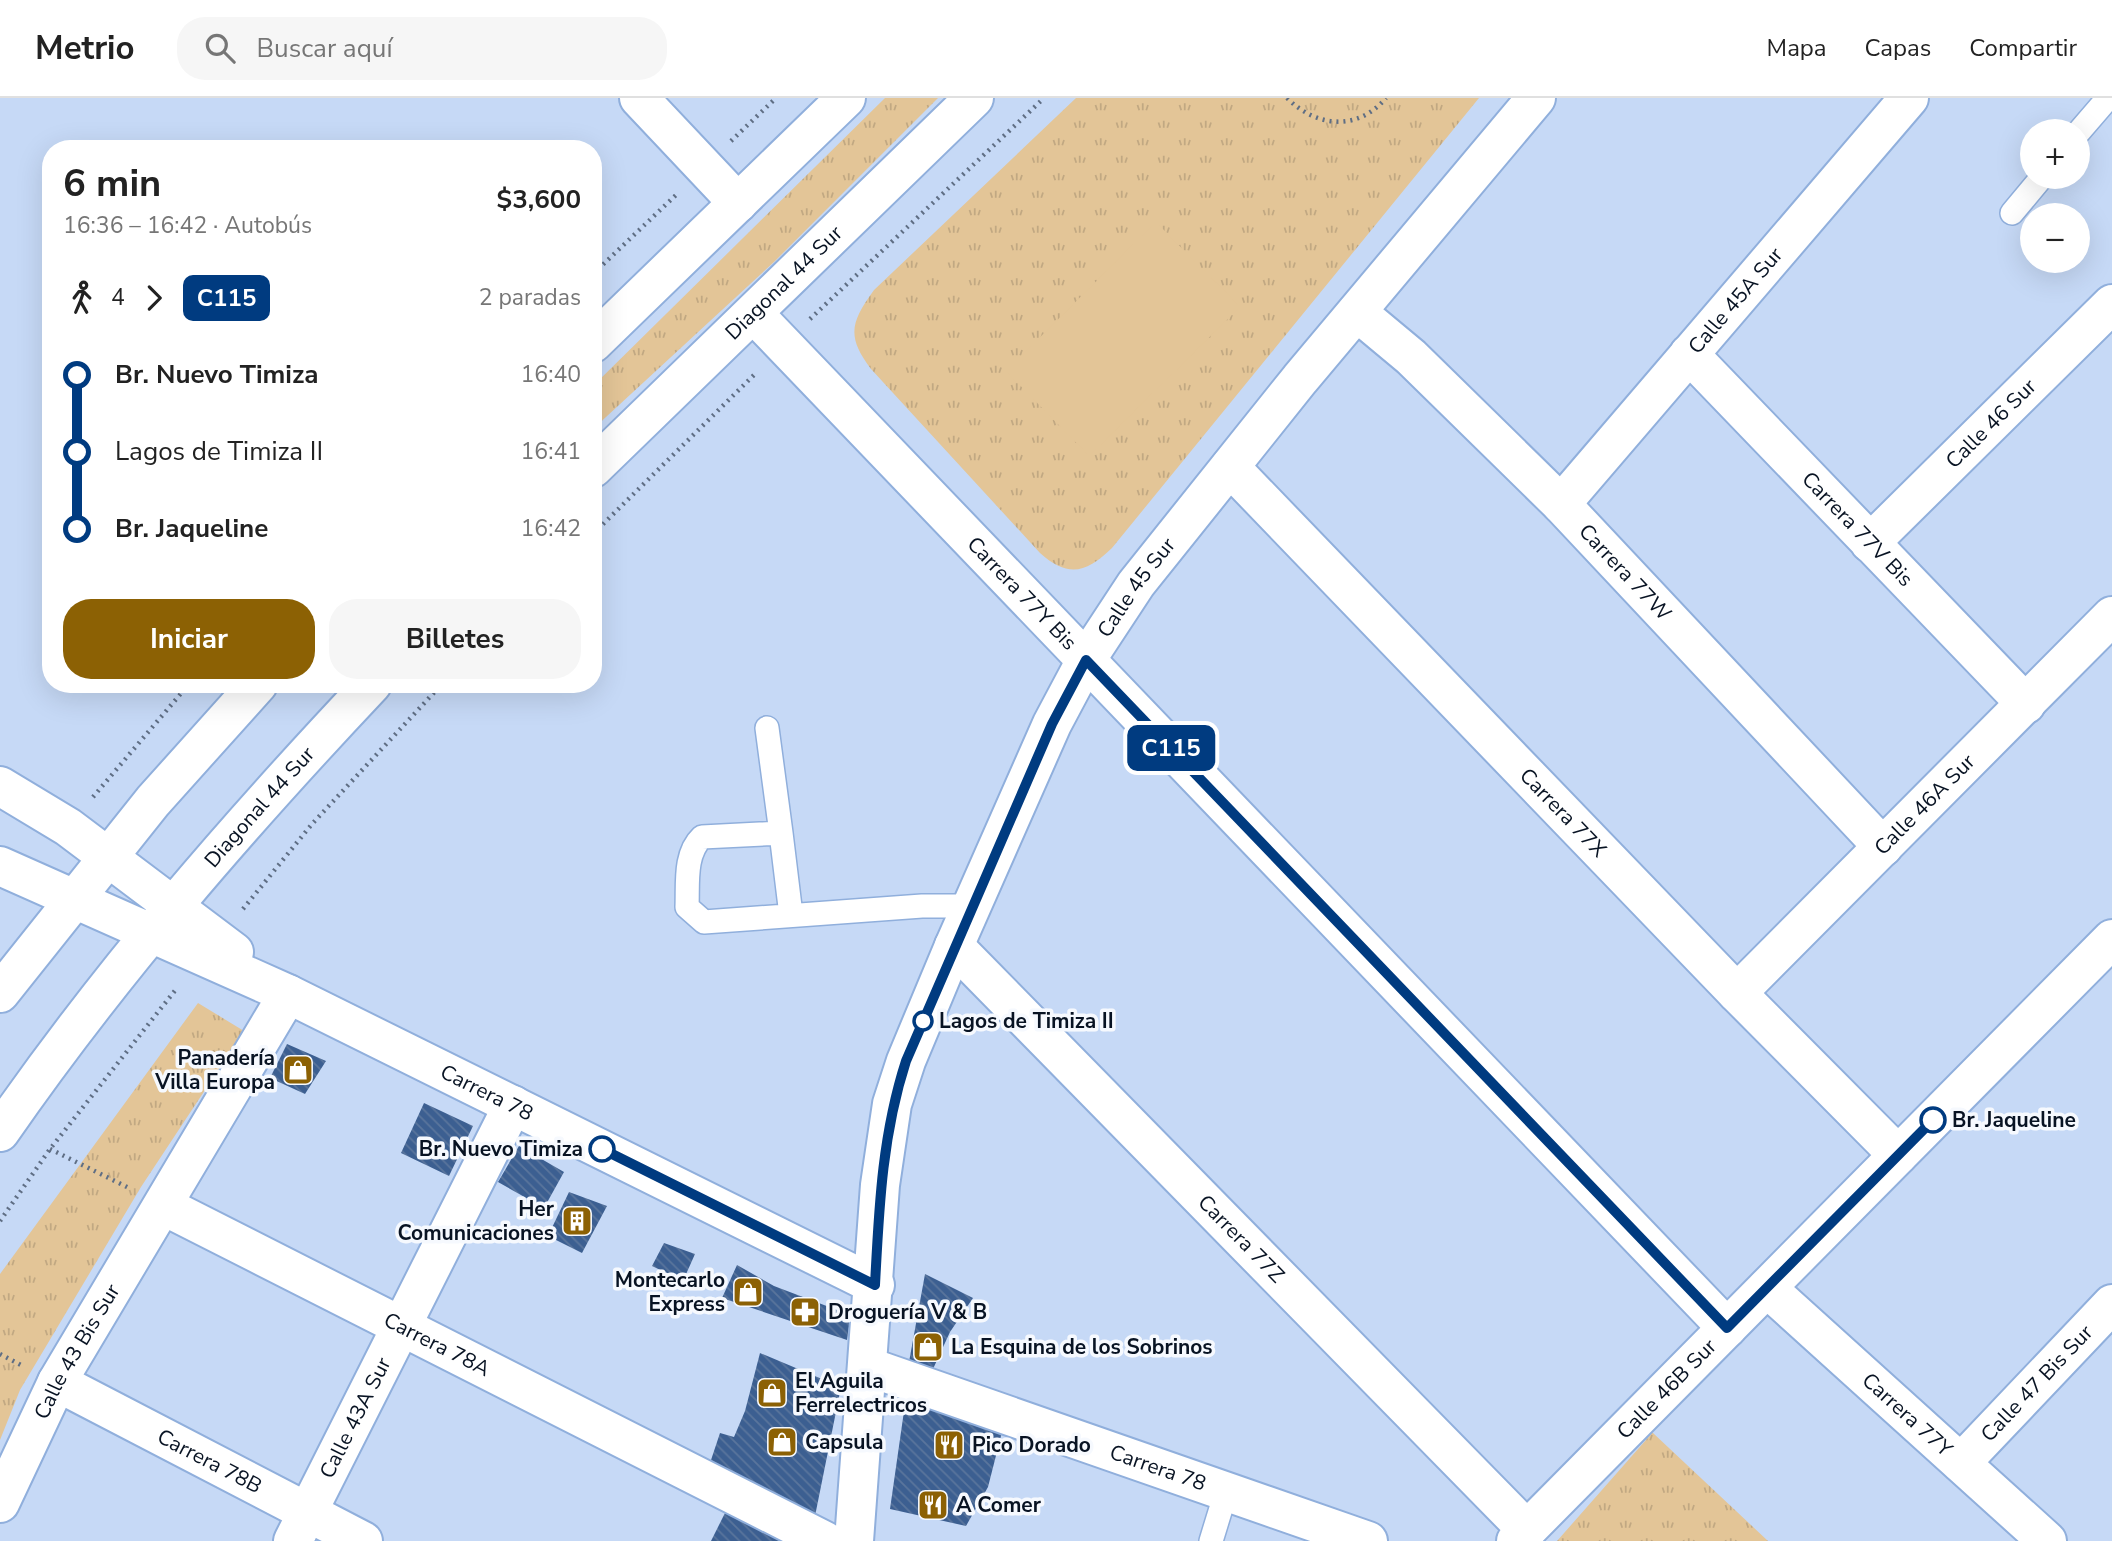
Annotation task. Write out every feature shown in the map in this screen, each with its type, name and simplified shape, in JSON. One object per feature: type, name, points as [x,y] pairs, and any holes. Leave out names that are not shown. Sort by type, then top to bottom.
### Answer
[{"type":"street","points":[[639,98],[738,203]]},
{"type":"street","points":[[602,334],[846,98]]},
{"type":"street","name":"Diagonal 44 Sur","points":[[602,459],[974,98]]},
{"type":"street","name":"Calle 45 Sur","points":[[854,1541],[875,1285],[880,1185],[892,1104],[906,1061],[954,946],[1052,724],[1086,660],[1136,584],[1357,312],[1536,98]]},
{"type":"street","name":"Calle 45A Sur","points":[[1561,504],[1909,98]]},
{"type":"street","name":"Calle 46 Sur","points":[[1870,543],[2112,304]]},
{"type":"street","name":"Carrera 77W","points":[[1357,312],[1411,357],[1561,504],[1883,847]]},
{"type":"street","name":"Carrera 77Y Bis","points":[[754,314],[1727,1328]]},
{"type":"street","name":"Carrera 77V Bis","points":[[1689,355],[2026,704]]},
{"type":"street","name":"Carrera 77X","points":[[1230,467],[1737,993],[1898,1155]]},
{"type":"street","name":"Calle 46A Sur","points":[[1737,993],[2112,616]]},
{"type":"street","points":[[0,993],[107,857],[250,693]]},
{"type":"street","name":"Diagonal 44 Sur","points":[[0,1132],[86,1013],[285,776],[363,693]]},
{"type":"street","name":"Carrera 78","points":[[0,786],[46,812],[107,857],[163,921]]},
{"type":"street","name":"Carrera 78","points":[[0,866],[73,899],[163,921],[288,994],[875,1285]]},
{"type":"street","name":"Carrera 77Z","points":[[954,946],[1521,1536]]},
{"type":"street","name":"Calle 46B Sur","points":[[1521,1536],[1898,1155],[2110,946]]},
{"type":"street","name":"Calle 43 Bis Sur","points":[[0,1503],[57,1382],[288,994]]},
{"type":"street","name":"Calle 43A Sur","points":[[300,1526],[513,1105]]},
{"type":"street","name":"Carrera 78A","points":[[164,1206],[825,1541]]},
{"type":"street","name":"Carrera 77Y","points":[[1767,1288],[2047,1541]]},
{"type":"street","name":"Calle 47 Bis Sur","points":[[1961,1463],[2112,1304]]},
{"type":"street","name":"Carrera 78","points":[[869,1367],[1368,1541]]},
{"type":"street","name":"Carrera 78B","points":[[57,1382],[300,1526],[363,1541]]},
{"type":"lane","points":[[2090,119],[2108,98]]},
{"type":"lane","points":[[2011,213],[2032,189]]},
{"type":"lane","points":[[767,729],[791,915]]},
{"type":"lane","points":[[781,833],[702,837],[690,854],[687,907],[704,922],[922,905],[972,906]]},
{"type":"lane","points":[[1211,1541],[1226,1492]]},
{"type":"path","points":[[602,525],[784,345],[1044,98]]},
{"type":"path","points":[[1287,98],[1311,116],[1340,123],[1360,118],[1377,108],[1386,98]]},
{"type":"path","points":[[98,791],[181,693]]},
{"type":"path","points":[[312,824],[434,693]]},
{"type":"path","points":[[0,1221],[50,1149],[135,1039]]},
{"type":"path","points":[[50,1149],[164,1206]]},
{"type":"green space","points":[[885,98],[938,98],[774,262],[602,421],[602,377]]},
{"type":"green space","points":[[1076,98],[1479,98],[1112,548],[1086,567],[1069,569],[1060,567],[1040,553],[871,369],[858,347],[855,329],[860,311],[874,290]]},
{"type":"green space","points":[[1156,222],[1240,307],[1089,456],[1006,371]]},
{"type":"green space","points":[[198,1003],[244,1031],[141,1187],[20,1390],[0,1440],[0,1274]]},
{"type":"green space","points":[[1653,1433],[1768,1541],[1557,1541]]},
{"type":"building","name":"Panadería Villa Europa","points":[[287,1044],[326,1061],[305,1094],[270,1078]]},
{"type":"building","points":[[424,1103],[473,1126],[449,1176],[401,1153]]},
{"type":"building","points":[[519,1146],[564,1172],[544,1208],[498,1182]]},
{"type":"building","name":"Her Comunicaciones","points":[[569,1192],[607,1206],[582,1253],[548,1236]]},
{"type":"building","points":[[664,1243],[695,1254],[683,1281],[652,1266]]},
{"type":"building","points":[[737,1265],[774,1286],[845,1313],[850,1319],[847,1340],[722,1298]]},
{"type":"building","points":[[925,1274],[973,1298],[950,1332],[933,1369],[909,1362]]},
{"type":"building","points":[[760,1353],[841,1387],[814,1521],[707,1472],[720,1433],[734,1437],[745,1411]]},
{"type":"building","points":[[906,1397],[1002,1432],[988,1487],[966,1526],[890,1509]]},
{"type":"building","points":[[729,1505],[798,1541],[711,1541]]},
{"type":"bus line","name":"C115","points":[[602,1149],[875,1285],[884,1146],[892,1104],[906,1061],[1052,724],[1086,660],[1727,1328],[1933,1120]]},
{"type":"place","name":"Lagos de Timiza II","points":[[923,1021]]},
{"type":"place","name":"Panadería Villa Europa","points":[[298,1070]]},
{"type":"place","name":"Br. Jaqueline","points":[[1933,1120]]},
{"type":"place","name":"Br. Nuevo Timiza","points":[[602,1149]]},
{"type":"place","name":"Her Comunicaciones","points":[[577,1221]]},
{"type":"place","name":"Montecarlo Express","points":[[748,1292]]},
{"type":"place","name":"Droguería V & B","points":[[805,1312]]},
{"type":"place","name":"La Esquina de los Sobrinos","points":[[928,1347]]},
{"type":"place","name":"El Aguila Ferrelectricos","points":[[772,1393]]},
{"type":"place","name":"Capsula","points":[[782,1442]]},
{"type":"place","name":"Pico Dorado","points":[[949,1445]]},
{"type":"place","name":"A Comer","points":[[933,1505]]}]
